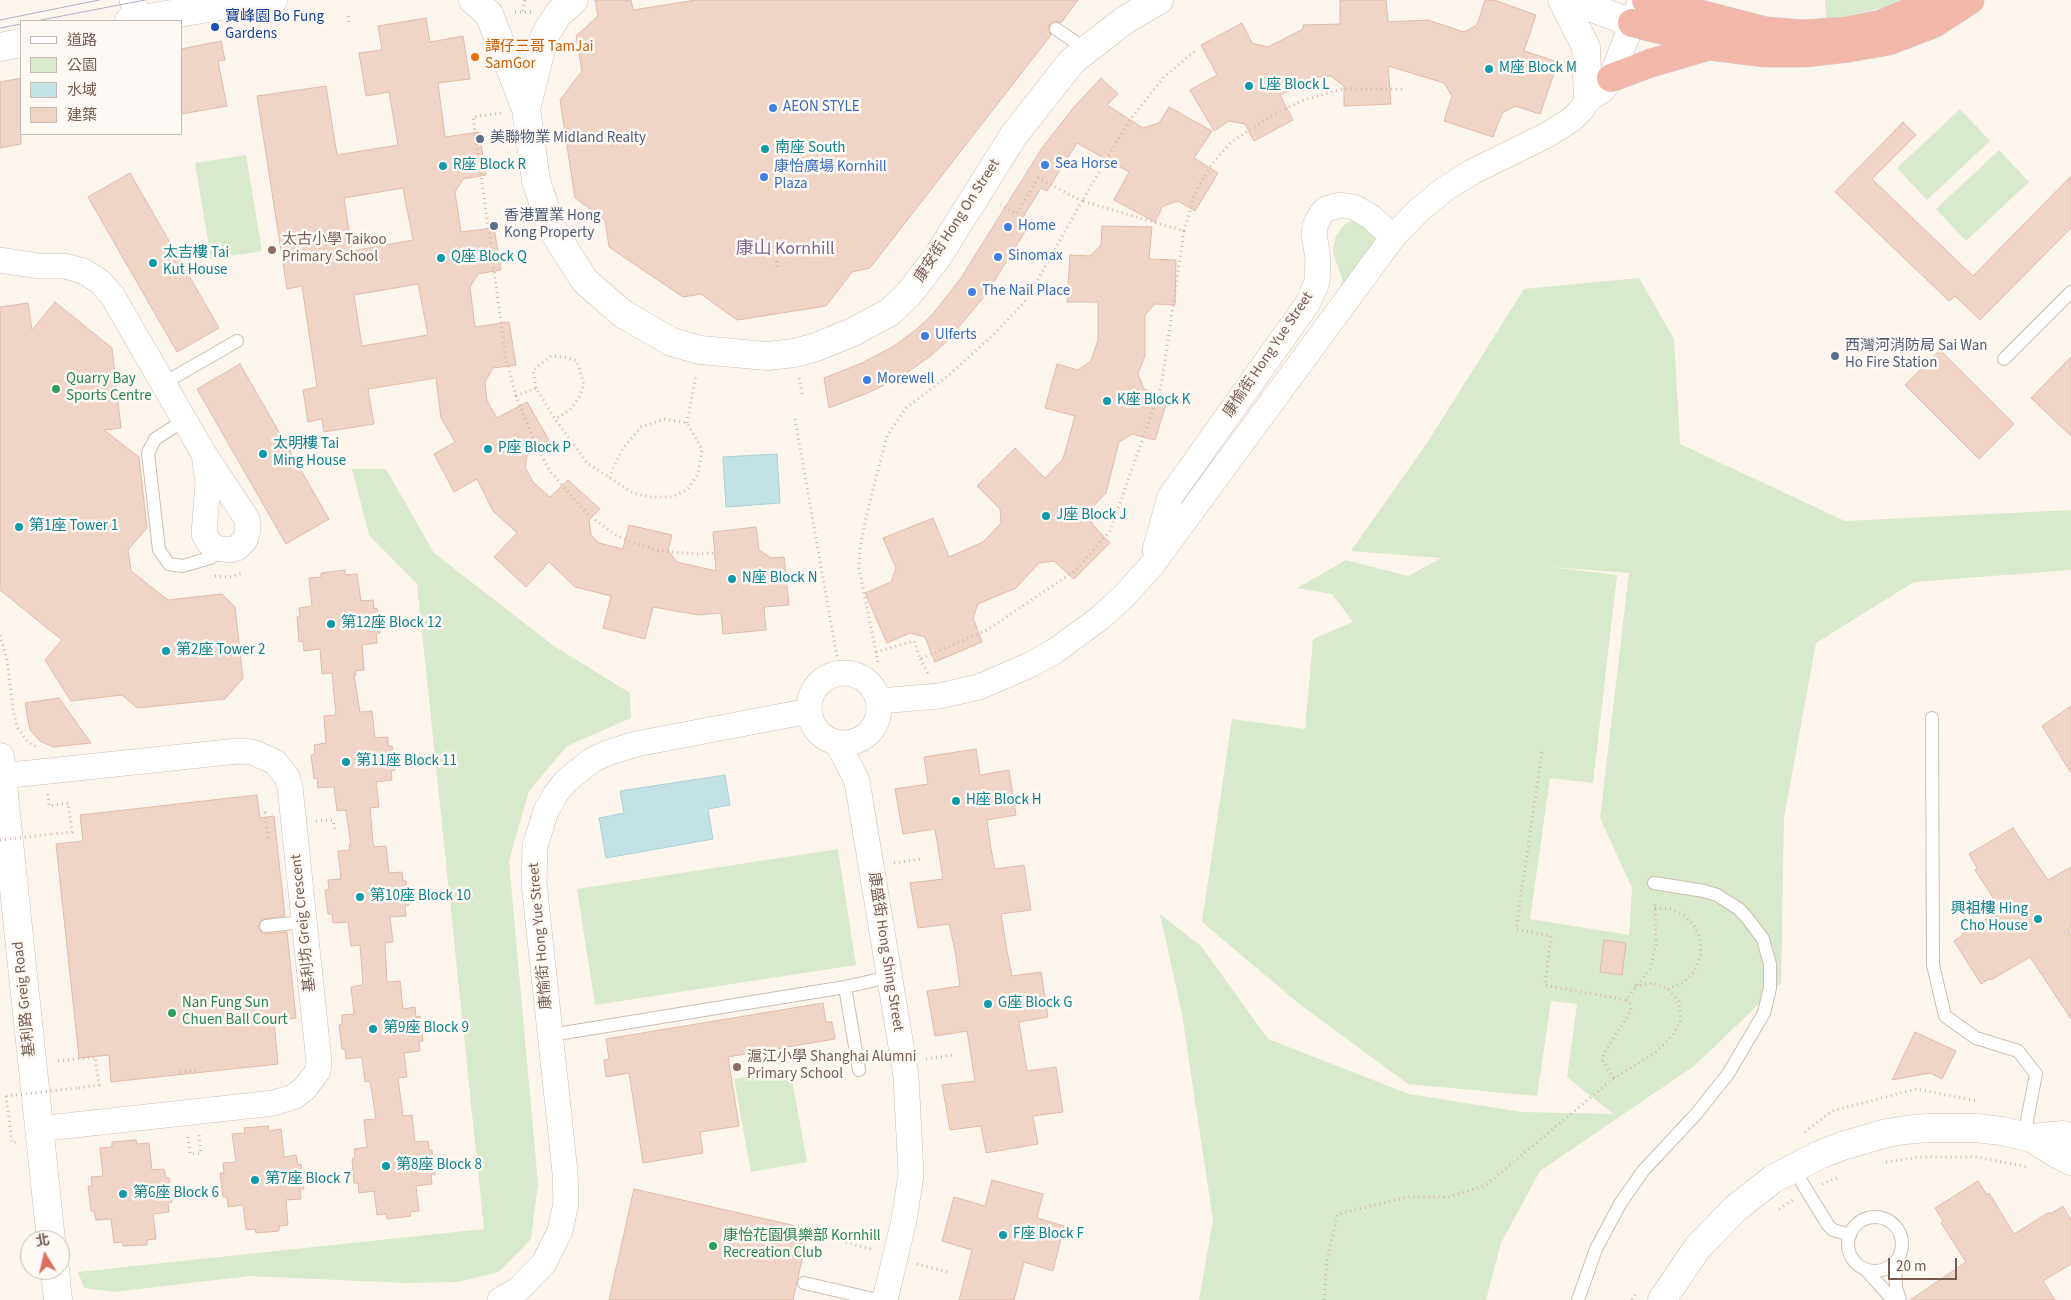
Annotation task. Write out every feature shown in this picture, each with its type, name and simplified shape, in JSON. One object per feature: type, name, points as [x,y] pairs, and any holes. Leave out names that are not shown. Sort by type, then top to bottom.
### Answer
[{"type":"highway","points":[[1640,8],[1766,31],[1804,34],[1846,32],[1881,24],[1934,0]]},
{"type":"highway","points":[[1640,8],[1686,36],[1709,46],[1765,53],[1805,53],[1890,41],[1933,24],[1970,0]]},
{"type":"highway","points":[[1611,78],[1659,60],[1709,46]]},
{"type":"street","points":[[134,13],[273,0]]},
{"type":"street","name":"康安街 Hong On Street","points":[[481,7],[503,46],[515,111],[553,231],[585,281],[623,314],[672,342],[700,350],[767,356],[795,353],[816,347],[853,332],[890,312],[908,295],[938,256],[1014,134],[1072,61],[1131,16],[1159,0]]},
{"type":"street","points":[[1562,0],[1586,46],[1588,99]]},
{"type":"street","points":[[1585,0],[1595,9],[1640,8]]},
{"type":"street","name":"康安街 Hong On Street","points":[[515,111],[544,37],[566,7]]},
{"type":"street","name":"康愉街 Hong Yue Street","points":[[879,701],[958,692],[979,687],[1030,665],[1055,651],[1100,618],[1124,596],[1152,565],[1393,236],[1446,188],[1496,158],[1547,135],[1571,120],[1582,109],[1588,99],[1603,90],[1611,78],[1640,8]]},
{"type":"street","points":[[0,47],[20,43]]},
{"type":"street","name":"康愉街 Hong Yue Street","points":[[1152,565],[1170,497],[1308,303],[1313,293],[1318,272],[1314,226],[1321,214],[1326,209],[1340,204],[1354,206],[1371,217],[1393,236]]},
{"type":"street","points":[[0,260],[39,266],[65,266],[83,271],[99,281],[112,295],[204,454],[245,515],[248,525],[248,536],[241,544],[230,550],[222,550],[210,544],[204,534],[208,482],[204,454]]},
{"type":"street","points":[[857,781],[868,734],[875,724],[879,713],[879,701],[875,690],[867,680],[857,674],[845,672],[833,674],[818,684],[810,699],[809,711],[812,722],[818,731],[826,738],[837,742],[858,740],[868,734]]},
{"type":"street","name":"康愉街 Hong Yue Street","points":[[500,1300],[520,1289],[544,1263],[553,1247],[564,1218],[566,1196],[565,1172],[534,864],[540,828],[555,795],[565,782],[585,766],[607,753],[621,748],[809,711]]},
{"type":"street","points":[[837,742],[857,781]]},
{"type":"street","name":"基利坊 Greig Crescent","points":[[1,766],[238,751],[252,752],[275,762],[282,769],[290,787],[319,1062],[318,1071],[305,1088],[295,1096],[274,1103],[38,1129]]},
{"type":"street","name":"基利路 Greig Road","points":[[1,766],[50,1230]]},
{"type":"street","name":"康盛街 Hong Shing Street","points":[[857,781],[906,1076],[911,1175],[904,1220],[886,1300]]},
{"type":"street","points":[[1662,1300],[1683,1267],[1715,1227],[1755,1192],[1793,1168],[1842,1146],[1905,1130],[1927,1128],[1977,1128],[2028,1137],[2063,1135],[2071,1138]]},
{"type":"street","points":[[2028,1137],[2071,1161]]},
{"type":"street","points":[[56,1280],[58,1300]]},
{"type":"lane","points":[[1056,29],[1074,41],[1083,52]]},
{"type":"lane","points":[[2004,359],[2071,292]]},
{"type":"lane","points":[[164,383],[237,341]]},
{"type":"lane","points":[[185,420],[155,439],[148,454],[159,550],[169,564],[183,566],[210,558],[222,550]]},
{"type":"lane","points":[[1932,718],[1933,965],[1945,1016],[1976,1038],[2018,1052],[2036,1074],[2028,1137]]},
{"type":"lane","points":[[1578,1300],[1596,1249],[1620,1204],[1643,1171],[1697,1114],[1728,1074],[1764,1013],[1770,988],[1770,964],[1762,940],[1748,919],[1739,910],[1704,891],[1654,883]]},
{"type":"lane","points":[[266,926],[304,922]]},
{"type":"lane","points":[[551,1035],[889,977]]},
{"type":"lane","points":[[845,986],[859,1070]]},
{"type":"lane","points":[[1793,1168],[1828,1225],[1833,1230],[1850,1236]]},
{"type":"lane","points":[[1893,1300],[1866,1270],[1859,1266],[1849,1252],[1850,1236],[1854,1228],[1868,1218],[1885,1219],[1893,1224],[1902,1238],[1902,1247],[1896,1262],[1896,1288],[1900,1300]]},
{"type":"lane","points":[[1866,1270],[1882,1270],[1896,1262]]},
{"type":"lane","points":[[804,1283],[878,1300]]},
{"type":"path","points":[[523,11],[525,0]]},
{"type":"path","points":[[481,7],[523,11],[566,7]]},
{"type":"path","points":[[348,16],[349,23]]},
{"type":"path","points":[[878,662],[859,568],[860,549],[866,517],[887,436],[906,408],[948,376],[988,340],[1027,299],[1129,121],[1164,77],[1195,51]]},
{"type":"path","points":[[920,659],[988,630],[1076,570],[1110,531],[1161,387],[1184,231],[1195,193],[1212,164],[1231,142],[1266,119],[1301,101],[1342,89],[1406,89]]},
{"type":"path","points":[[515,111],[473,117],[506,358],[516,396],[535,444],[550,471],[596,520],[614,534],[659,551],[698,554],[719,553]]},
{"type":"path","points":[[1000,204],[1016,214],[1038,178],[1082,201],[1184,231]]},
{"type":"path","points":[[777,261],[778,268]]},
{"type":"path","points":[[555,419],[570,410],[580,396],[584,384],[577,362],[564,356],[550,356],[533,370],[536,388],[555,419],[587,462],[632,493],[650,497],[672,497],[688,489],[698,474],[702,449],[687,423],[696,375]]},
{"type":"path","points":[[799,378],[802,394]]},
{"type":"path","points":[[516,396],[536,388]]},
{"type":"path","points":[[609,477],[623,448],[641,427],[664,419],[687,423]]},
{"type":"path","points":[[795,419],[837,657]]},
{"type":"path","points":[[0,634],[7,659],[17,727],[28,742],[44,752]]},
{"type":"path","points":[[876,652],[914,641],[920,659],[931,677]]},
{"type":"path","points":[[1542,752],[1516,929],[1552,936],[1545,985],[1626,1000],[1630,1003],[1631,1011],[1604,1053],[1603,1061],[1614,1078]]},
{"type":"path","points":[[0,840],[72,832],[68,803],[49,806],[45,791],[54,789]]},
{"type":"path","points":[[265,813],[268,838]]},
{"type":"path","points":[[315,821],[334,820],[335,830]]},
{"type":"path","points":[[24,832],[25,842]]},
{"type":"path","points":[[891,863],[921,859]]},
{"type":"path","points":[[1626,1000],[1650,969],[1656,945],[1654,883]]},
{"type":"path","points":[[1655,908],[1670,909],[1685,916],[1696,927],[1701,942],[1700,958],[1694,972],[1683,983],[1668,989]]},
{"type":"path","points":[[1324,1300],[1327,1259],[1338,1214],[1408,1197],[1449,1197],[1486,1185],[1614,1078],[1655,1053],[1673,1035],[1681,1019],[1679,1002],[1668,989],[1652,983],[1635,986]]},
{"type":"path","points":[[925,1059],[952,1055]]},
{"type":"path","points":[[12,1143],[6,1096],[99,1085],[95,1057],[73,1060]]},
{"type":"path","points":[[180,1072],[199,1070]]},
{"type":"path","points":[[47,1087],[48,1094]]},
{"type":"path","points":[[188,1136],[190,1154],[201,1153],[198,1129]]},
{"type":"path","points":[[1877,1164],[1920,1158],[1977,1157],[2035,1168]]},
{"type":"path","points":[[1777,1210],[1807,1191],[1847,1173]]},
{"type":"path","points":[[812,1233],[879,1252]]},
{"type":"path","points":[[917,1264],[948,1272]]},
{"type":"green space","points":[[1825,0],[1915,0],[1826,21]]},
{"type":"green space","points":[[1960,109],[1990,141],[1927,200],[1897,168]]},
{"type":"green space","points":[[1999,150],[2029,182],[1966,241],[1936,209]]},
{"type":"green space","points":[[246,155],[262,251],[211,259],[195,163]]},
{"type":"green space","points":[[1355,219],[1387,230],[1341,287],[1342,278],[1333,253],[1334,243],[1336,236],[1344,225]]},
{"type":"green space","points":[[1639,278],[1674,339],[1680,444],[1845,521],[2071,510],[2071,570],[1914,582],[1816,643],[1784,818],[1781,983],[1694,1066],[1540,1171],[1501,1243],[1486,1300],[1199,1300],[1213,1220],[1182,1014],[1160,914],[1201,946],[1268,1039],[1409,1094],[1522,1112],[1613,1114],[1567,1077],[1577,1004],[1551,1001],[1537,1096],[1408,1084],[1298,1003],[1202,922],[1232,719],[1305,729],[1313,639],[1353,622],[1332,594],[1297,588],[1346,560],[1408,576],[1441,558],[1351,551],[1427,443],[1524,289]],"holes":[[[1551,567],[1629,573],[1600,818],[1632,888],[1629,935],[1530,919],[1550,778],[1593,783],[1617,575]]]},
{"type":"green space","points":[[352,469],[386,469],[434,553],[554,646],[630,693],[631,718],[567,746],[529,791],[509,861],[538,1184],[531,1239],[499,1272],[458,1282],[404,1283],[250,1276],[114,1292],[84,1288],[78,1272],[484,1229],[417,584],[369,535]]},
{"type":"green space","points":[[838,849],[856,965],[595,1005],[577,889]]},
{"type":"green space","points":[[790,1069],[807,1162],[751,1172],[734,1079]]},
{"type":"water","points":[[777,454],[780,503],[726,507],[723,457]]},
{"type":"water","points":[[725,775],[730,805],[708,809],[713,839],[606,858],[599,818],[624,813],[620,791]]},
{"type":"building","name":"康怡廣場 Kornhill Plaza","points":[[595,0],[631,0],[633,10],[696,0],[1078,0],[1061,23],[1056,21],[1050,24],[1048,29],[1051,35],[870,268],[852,272],[826,306],[737,320],[701,294],[683,297],[609,247],[605,220],[575,198],[560,100],[582,71],[576,36],[598,16]]},
{"type":"building","points":[[1340,0],[1386,0],[1388,22],[1428,20],[1464,32],[1477,25],[1485,0],[1494,0],[1536,15],[1524,51],[1558,62],[1540,114],[1515,106],[1502,113],[1493,137],[1444,121],[1452,96],[1444,83],[1388,66],[1391,104],[1344,106],[1344,86],[1331,76],[1318,77],[1280,95],[1293,120],[1254,141],[1245,124],[1229,121],[1214,131],[1190,90],[1217,75],[1201,45],[1242,23],[1252,43],[1268,47],[1303,29],[1303,25],[1340,24]]},
{"type":"building","points":[[426,18],[430,42],[463,36],[470,79],[438,83],[445,137],[479,132],[486,175],[463,179],[455,192],[461,232],[494,228],[501,270],[478,274],[470,287],[475,327],[509,322],[516,365],[493,368],[485,382],[487,401],[497,418],[527,402],[549,440],[528,451],[525,467],[533,482],[550,497],[568,480],[600,509],[589,520],[591,535],[599,543],[623,549],[629,525],[672,535],[668,550],[677,562],[716,571],[713,532],[756,527],[759,550],[771,558],[784,557],[789,605],[764,607],[766,630],[723,634],[721,613],[698,615],[653,607],[645,639],[603,628],[611,596],[575,587],[549,562],[526,587],[494,557],[517,533],[493,511],[477,479],[454,492],[434,454],[455,442],[441,418],[436,378],[368,389],[374,424],[324,432],[322,419],[308,422],[303,390],[317,387],[302,286],[287,289],[257,96],[326,86],[337,155],[398,145],[389,92],[366,96],[359,53],[382,50],[378,26]],"holes":[[[403,188],[413,240],[352,251],[344,198]],[[418,284],[428,335],[362,346],[354,295]]]},
{"type":"building","points":[[221,41],[225,60],[218,61],[227,106],[182,114],[182,49]]},
{"type":"building","points":[[20,78],[21,144],[0,148],[0,82]]},
{"type":"building","points":[[1101,78],[1118,94],[1107,105],[1143,128],[1159,123],[1169,107],[1212,131],[1194,158],[1218,173],[1195,211],[1178,201],[1163,206],[1155,222],[1114,200],[1129,172],[1077,143],[1047,191],[1041,188],[1018,225],[1026,230],[987,293],[948,340],[932,355],[902,376],[870,392],[829,408],[824,378],[862,363],[894,346],[932,315],[961,278],[1042,148],[1074,107]]},
{"type":"building","points":[[1903,122],[1916,135],[1872,179],[1973,276],[2071,176],[2071,228],[1980,320],[1955,296],[1949,301],[1835,192]]},
{"type":"building","name":"太吉樓 Tai Kut House","points":[[130,173],[219,328],[177,352],[88,197]]},
{"type":"building","points":[[1102,226],[1152,227],[1149,259],[1176,260],[1175,305],[1155,304],[1145,315],[1145,356],[1138,374],[1144,389],[1168,398],[1155,440],[1132,434],[1119,442],[1106,493],[1090,510],[1092,524],[1110,543],[1074,579],[1054,561],[1039,563],[1016,588],[978,604],[973,618],[982,642],[935,662],[925,637],[910,633],[887,643],[865,593],[891,582],[896,568],[883,538],[933,518],[949,557],[983,542],[1001,523],[1000,509],[977,486],[1015,448],[1045,478],[1063,459],[1075,416],[1045,408],[1057,364],[1078,370],[1091,361],[1098,340],[1098,302],[1067,302],[1070,255],[1090,256],[1101,245]]},
{"type":"building","points":[[55,302],[112,348],[121,428],[104,430],[139,457],[147,528],[128,550],[131,571],[168,600],[222,594],[235,607],[243,678],[225,699],[137,708],[122,695],[71,701],[45,660],[62,640],[0,590],[0,307],[28,303],[32,330]]},
{"type":"building","points":[[1940,350],[2014,424],[1979,459],[1905,385]]},
{"type":"building","points":[[2071,357],[2071,436],[2031,398]]},
{"type":"building","name":"太明樓 Tai Ming House","points":[[240,364],[329,519],[286,544],[197,389]]},
{"type":"building","points":[[345,570],[345,575],[357,574],[361,601],[373,600],[374,609],[377,608],[380,633],[376,634],[377,643],[362,645],[364,670],[355,671],[356,675],[354,675],[360,712],[372,711],[375,738],[388,737],[388,746],[392,746],[395,770],[391,771],[392,780],[376,782],[379,807],[370,808],[373,843],[374,847],[386,846],[389,873],[402,872],[403,881],[406,881],[409,905],[405,906],[406,916],[390,917],[393,942],[385,943],[387,982],[400,981],[403,1009],[415,1007],[416,1017],[420,1016],[423,1041],[419,1041],[420,1051],[404,1053],[407,1077],[398,1078],[403,1116],[412,1115],[415,1142],[428,1141],[429,1150],[432,1150],[435,1174],[431,1175],[432,1184],[416,1186],[419,1211],[410,1212],[411,1216],[387,1219],[386,1214],[377,1215],[374,1191],[359,1193],[358,1183],[354,1183],[352,1159],[355,1158],[354,1149],[367,1147],[364,1120],[376,1119],[370,1081],[365,1082],[362,1057],[346,1059],[345,1049],[342,1049],[339,1025],[342,1024],[342,1015],[354,1014],[351,987],[363,985],[360,945],[351,946],[348,922],[333,923],[332,914],[328,914],[325,890],[329,889],[328,880],[341,879],[338,851],[350,850],[349,845],[351,845],[346,810],[337,811],[334,787],[318,788],[317,778],[314,779],[311,755],[315,754],[314,745],[326,743],[324,716],[336,715],[332,673],[322,674],[320,649],[304,651],[303,641],[299,642],[297,617],[300,617],[299,608],[312,606],[309,578],[321,577],[321,573]]},
{"type":"building","points":[[59,698],[91,743],[53,747],[40,741],[30,730],[25,703]]},
{"type":"building","points":[[2071,706],[2071,773],[2042,726]]},
{"type":"building","points":[[976,749],[980,775],[1009,770],[1016,815],[987,820],[991,849],[995,869],[1024,865],[1031,910],[1001,914],[1012,976],[1041,972],[1048,1017],[1019,1022],[1027,1071],[1056,1067],[1063,1112],[1033,1116],[1038,1144],[986,1153],[981,1126],[950,1130],[942,1085],[975,1081],[967,1031],[935,1036],[927,991],[960,986],[955,950],[949,924],[918,928],[910,883],[943,879],[935,829],[903,834],[895,789],[928,784],[924,757]]},
{"type":"building","points":[[257,795],[260,818],[274,816],[285,916],[262,919],[258,927],[263,934],[287,932],[296,1018],[274,1021],[278,1064],[111,1082],[109,1055],[79,1058],[56,844],[83,841],[80,815]]},
{"type":"building","name":"興祖樓 Hing Cho House","points":[[2013,828],[2048,880],[2071,867],[2071,924],[2069,933],[2071,936],[2071,1019],[2030,957],[1981,984],[1954,941],[2001,910],[1975,870],[1977,868],[1969,854]]},
{"type":"building","points":[[1604,940],[1626,943],[1622,975],[1600,972]]},
{"type":"building","points":[[823,1003],[826,1022],[832,1022],[835,1039],[728,1057],[739,1126],[700,1132],[703,1153],[643,1163],[629,1073],[606,1077],[604,1060],[609,1059],[606,1039]]},
{"type":"building","points":[[1915,1032],[1956,1051],[1942,1079],[1930,1073],[1892,1080]]},
{"type":"building","name":"第7座 Block 7","points":[[268,1126],[269,1131],[281,1129],[284,1157],[296,1155],[298,1165],[301,1164],[304,1189],[300,1189],[301,1199],[286,1200],[288,1225],[279,1226],[279,1231],[256,1233],[255,1229],[246,1230],[243,1205],[228,1207],[227,1197],[223,1197],[220,1173],[224,1173],[223,1163],[236,1162],[232,1134],[245,1133],[244,1128]]},
{"type":"building","name":"第6座 Block 6","points":[[136,1140],[137,1144],[149,1143],[152,1170],[164,1169],[166,1178],[169,1178],[172,1202],[168,1203],[169,1212],[153,1214],[156,1239],[147,1240],[147,1245],[123,1246],[123,1242],[114,1243],[111,1219],[96,1220],[94,1211],[91,1211],[88,1186],[92,1186],[91,1177],[103,1176],[100,1148],[112,1147],[112,1142]]},
{"type":"building","name":"F座 Block F","points":[[992,1180],[1043,1194],[1037,1218],[1064,1226],[1053,1271],[1024,1262],[1014,1300],[959,1300],[972,1250],[942,1241],[954,1197],[985,1206]]},
{"type":"building","points":[[1978,1181],[1987,1195],[1989,1193],[2014,1234],[2063,1206],[2071,1220],[2071,1264],[2043,1281],[2055,1300],[1910,1300],[1966,1262],[1941,1223],[1943,1221],[1935,1208]]},
{"type":"building","name":"康怡花園俱樂部 Kornhill Recreation Club","points":[[634,1189],[809,1229],[793,1300],[609,1300]]},
{"type":"tram line","points":[[0,20],[99,0]]},
{"type":"tram line","points":[[41,20],[145,0]]},
{"type":"tram line","points":[[0,28],[20,24]]},
{"type":"place","name":"寶峰園 Bo Fung Gardens","points":[[215,27]]},
{"type":"place","name":"譚仔三哥 TamJai SamGor","points":[[475,57]]},
{"type":"place","name":"M座 Block M","points":[[1489,69]]},
{"type":"place","name":"L座 Block L","points":[[1249,86]]},
{"type":"place","name":"AEON STYLE","points":[[773,108]]},
{"type":"place","name":"美聯物業 Midland Realty","points":[[480,139]]},
{"type":"place","name":"南座 South","points":[[765,149]]},
{"type":"place","name":"Sea Horse","points":[[1045,165]]},
{"type":"place","name":"R座 Block R","points":[[443,166]]},
{"type":"place","name":"康怡廣場 Kornhill Plaza","points":[[764,177]]},
{"type":"place","name":"香港置業 Hong Kong Property","points":[[494,226]]},
{"type":"place","name":"Home","points":[[1008,227]]},
{"type":"place","name":"太古小學 Taikoo Primary School","points":[[272,250]]},
{"type":"place","name":"Sinomax","points":[[998,257]]},
{"type":"place","name":"Q座 Block Q","points":[[441,258]]},
{"type":"place","name":"太吉樓 Tai Kut House","points":[[153,263]]},
{"type":"place","name":"The Nail Place","points":[[972,292]]},
{"type":"place","name":"Ulferts","points":[[925,336]]},
{"type":"place","name":"西灣河消防局 Sai Wan Ho Fire Station","points":[[1835,356]]},
{"type":"place","name":"Morewell","points":[[867,380]]},
{"type":"place","name":"Quarry Bay Sports Centre","points":[[56,389]]},
{"type":"place","name":"K座 Block K","points":[[1107,401]]},
{"type":"place","name":"P座 Block P","points":[[488,449]]},
{"type":"place","name":"太明樓 Tai Ming House","points":[[263,454]]},
{"type":"place","name":"J座 Block J","points":[[1046,516]]},
{"type":"place","name":"第1座 Tower 1","points":[[19,527]]},
{"type":"place","name":"N座 Block N","points":[[732,579]]},
{"type":"place","name":"第12座 Block 12","points":[[331,624]]},
{"type":"place","name":"第2座 Tower 2","points":[[166,651]]},
{"type":"place","name":"第11座 Block 11","points":[[346,762]]},
{"type":"place","name":"H座 Block H","points":[[956,801]]},
{"type":"place","name":"第10座 Block 10","points":[[360,897]]},
{"type":"place","name":"興祖樓 Hing Cho House","points":[[2038,919]]},
{"type":"place","name":"G座 Block G","points":[[988,1004]]},
{"type":"place","name":"Nan Fung Sun Chuen Ball Court","points":[[172,1013]]},
{"type":"place","name":"第9座 Block 9","points":[[373,1029]]},
{"type":"place","name":"滬江小學 Shanghai Alumni Primary School","points":[[737,1067]]},
{"type":"place","name":"第8座 Block 8","points":[[386,1166]]},
{"type":"place","name":"第7座 Block 7","points":[[255,1180]]},
{"type":"place","name":"第6座 Block 6","points":[[123,1194]]},
{"type":"place","name":"F座 Block F","points":[[1003,1235]]},
{"type":"place","name":"康怡花園俱樂部 Kornhill Recreation Club","points":[[713,1246]]},
{"type":"district","name":"康山 Kornhill","points":[[785,250]]}]
